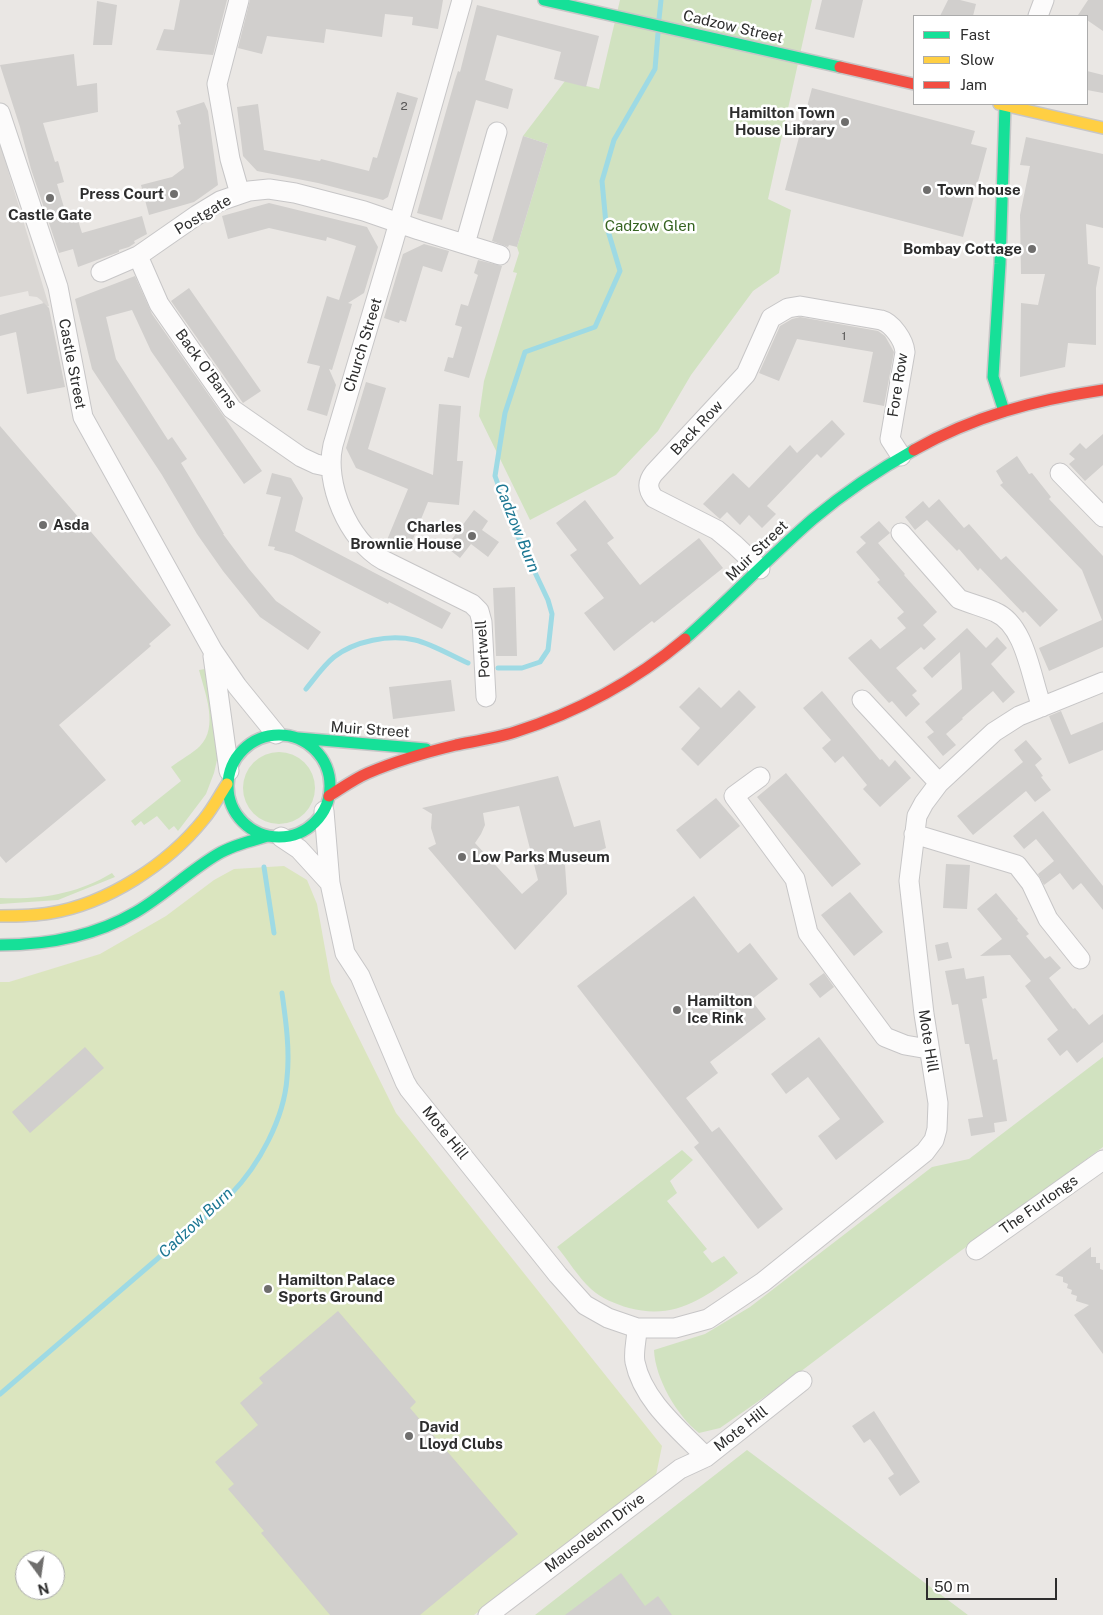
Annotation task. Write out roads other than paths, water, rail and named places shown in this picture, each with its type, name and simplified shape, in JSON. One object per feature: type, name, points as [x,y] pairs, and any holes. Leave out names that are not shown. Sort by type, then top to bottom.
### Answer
[{"type":"main road","name":"Cadzow Street","points":[[544,0],[913,84]]},
{"type":"main road","points":[[1003,105],[1000,264],[993,377],[1004,410]]},
{"type":"main road","points":[[1007,105],[1103,128]]},
{"type":"main road","name":"Muir Street","points":[[327,803],[367,774],[440,750],[502,735],[552,719],[620,686],[684,641],[818,516],[869,477],[901,456],[963,425],[1004,410],[1069,394],[1103,390]]},
{"type":"main road","points":[[0,916],[23,916],[62,910],[105,897],[158,864],[191,834],[208,814],[228,777],[234,760],[242,750],[263,736],[276,734],[298,738],[308,744],[324,761],[330,784],[327,803],[316,821],[306,830],[294,835],[274,837],[233,847],[219,853],[150,903],[108,926],[59,940],[37,944],[0,945]]},
{"type":"main road","name":"Muir Street","points":[[298,738],[440,750]]},
{"type":"main road","points":[[228,777],[228,796],[238,818],[246,826],[257,832],[274,837]]},
{"type":"street","name":"Church Street","points":[[330,468],[333,445],[399,223],[462,0]]},
{"type":"street","points":[[1038,15],[1044,0]]},
{"type":"street","points":[[238,4],[217,84],[230,159],[240,194]]},
{"type":"street","name":"Castle Street","points":[[0,113],[58,288],[83,416],[213,651],[237,686],[276,734]]},
{"type":"street","points":[[465,244],[497,132]]},
{"type":"street","name":"Postgate","points":[[101,272],[138,256],[220,201],[257,190],[281,190],[364,210],[399,223]]},
{"type":"street","points":[[399,223],[500,255]]},
{"type":"street","name":"Back O'Barns","points":[[138,256],[154,294],[163,309],[230,406],[238,414],[308,461],[330,468]]},
{"type":"street","name":"Back Row","points":[[760,569],[736,545],[717,530],[654,498],[649,490],[649,481],[746,374],[771,318],[788,308],[796,306],[852,315]]},
{"type":"street","name":"Fore Row","points":[[852,315],[887,322],[905,348],[890,439],[901,456]]},
{"type":"street","name":"Portwell","points":[[330,468],[338,500],[365,545],[377,556],[472,604],[479,611],[482,618],[486,698]]},
{"type":"street","points":[[1060,473],[1103,517]]},
{"type":"street","points":[[900,533],[959,599],[997,612],[1011,624],[1024,646],[1035,690],[1042,706]]},
{"type":"street","name":"Castle Street","points":[[213,651],[228,777]]},
{"type":"street","name":"Mote Hill","points":[[327,803],[330,883],[346,953],[360,976],[405,1082],[558,1275],[585,1305],[608,1318],[638,1328],[674,1328],[708,1319],[763,1282],[925,1152],[934,1140],[938,1117],[938,1103],[928,1048],[909,881],[917,816],[924,803],[940,783],[994,732],[1019,716],[1103,682]]},
{"type":"street","points":[[862,700],[940,783]]},
{"type":"street","points":[[760,777],[734,796],[795,879],[808,933],[885,1037],[906,1045],[928,1048]]},
{"type":"street","points":[[914,834],[1017,865],[1031,883],[1048,919],[1080,958]]},
{"type":"street","name":"Mote Hill","points":[[274,837],[300,849],[330,883]]},
{"type":"street","name":"The Furlongs","points":[[976,1250],[1103,1160]]},
{"type":"street","name":"Mote Hill","points":[[638,1328],[635,1361],[642,1381],[655,1403],[706,1457],[802,1381]]},
{"type":"street","name":"Mausoleum Drive","points":[[488,1615],[680,1469],[706,1457]]},
{"type":"waterway","name":"Cadzow Burn","points":[[659,19],[661,0]]},
{"type":"waterway","name":"Cadzow Burn","points":[[498,668],[522,668],[540,662],[548,650],[552,614],[548,600],[513,526],[495,476],[505,413],[525,352],[595,327],[620,271],[606,224],[602,181],[614,140],[655,69],[658,33]]},
{"type":"waterway","name":"Cadzow Burn","points":[[306,689],[323,668],[342,651],[373,640],[394,638],[415,640],[435,647],[468,663]]},
{"type":"waterway","name":"Cadzow Burn","points":[[264,867],[274,933]]},
{"type":"waterway","name":"Cadzow Burn","points":[[0,1394],[199,1223],[231,1194],[251,1169],[275,1125],[285,1094],[288,1046],[282,993]]},
{"type":"place","name":"Hamilton Town House Library","points":[[845,122]]},
{"type":"place","name":"Town house","points":[[927,190]]},
{"type":"place","name":"Press Court","points":[[174,194]]},
{"type":"place","name":"Castle Gate","points":[[50,198]]},
{"type":"place","name":"Bombay Cottage","points":[[1032,249]]},
{"type":"place","name":"Asda","points":[[43,525]]},
{"type":"place","name":"Charles Brownlie House","points":[[472,536]]},
{"type":"place","name":"Low Parks Museum","points":[[462,857]]},
{"type":"place","name":"Hamilton Ice Rink","points":[[677,1010]]},
{"type":"place","name":"Hamilton Palace Sports Ground","points":[[268,1289]]},
{"type":"place","name":"David Lloyd Clubs","points":[[409,1436]]},
{"type":"park label","name":"Cadzow Glen","points":[[650,226]]}]
